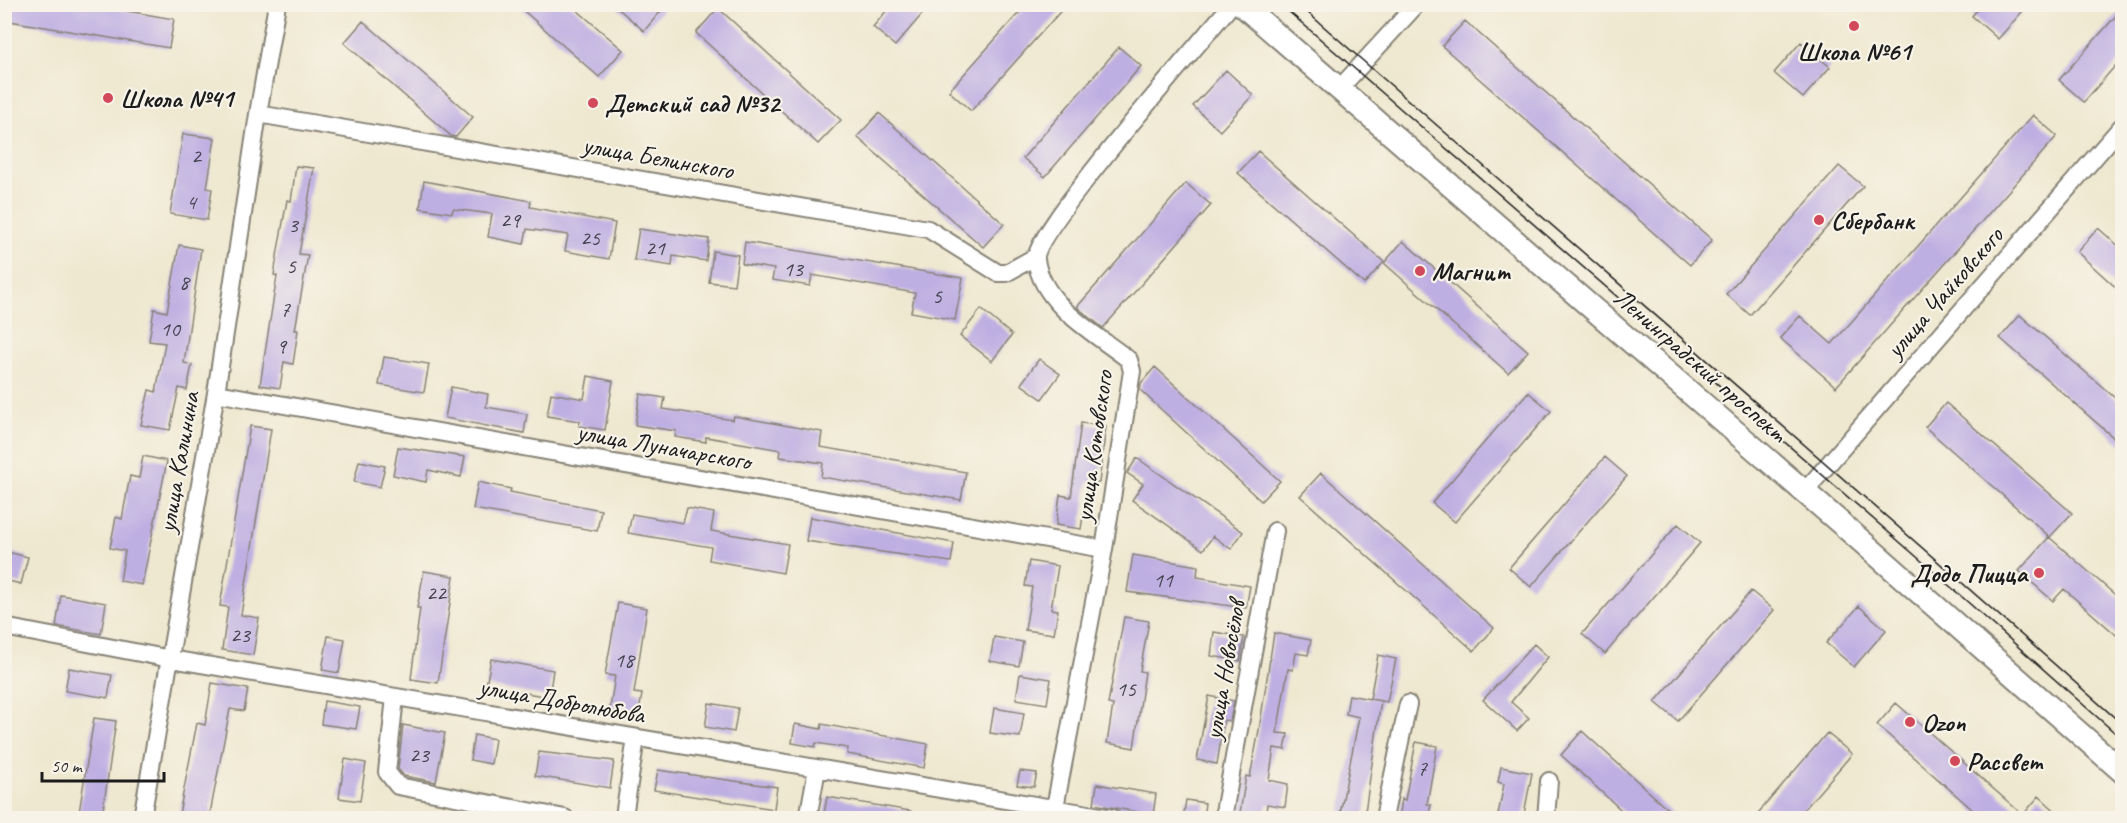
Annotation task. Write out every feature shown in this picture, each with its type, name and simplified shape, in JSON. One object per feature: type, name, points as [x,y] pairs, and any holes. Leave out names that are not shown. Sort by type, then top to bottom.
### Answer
[{"type":"main road","name":"Ленинградский проспект","points":[[1241,4],[1804,491],[2122,771]]},
{"type":"street","name":"улица Калинина","points":[[142,819],[216,393],[258,114],[278,4]]},
{"type":"street","points":[[1035,256],[1040,243],[1065,205],[1232,4]]},
{"type":"street","points":[[1339,89],[1417,4]]},
{"type":"street","name":"улица Белинского","points":[[258,114],[927,229],[998,273],[1006,273],[1035,256]]},
{"type":"street","name":"улица Чайковского","points":[[1804,491],[2122,126]]},
{"type":"street","name":"улица Котовского","points":[[1035,256],[1040,279],[1055,302],[1130,360],[1132,371],[1104,549],[1054,814]]},
{"type":"street","name":"улица Луначарского","points":[[216,393],[1104,549]]},
{"type":"street","name":"улица Новосёлов","points":[[1223,819],[1275,531]]},
{"type":"street","name":"улица Добролюбова","points":[[4,627],[171,659],[817,769],[1054,814],[1112,819]]},
{"type":"street","points":[[395,697],[387,772],[398,786],[565,819]]},
{"type":"street","points":[[1384,819],[1408,704]]},
{"type":"street","points":[[621,819],[624,816],[636,738]]},
{"type":"street","points":[[808,819],[817,769]]},
{"type":"street","points":[[1546,819],[1549,781]]},
{"type":"building","points":[[4,4],[104,4],[104,7],[174,19],[169,48],[4,20]]},
{"type":"building","points":[[516,4],[570,4],[623,50],[599,77]]},
{"type":"building","points":[[613,4],[667,4],[644,31]]},
{"type":"building","points":[[892,4],[931,4],[895,46],[873,27]]},
{"type":"building","points":[[1027,4],[1067,4],[971,111],[949,91]]},
{"type":"building","points":[[1982,4],[2029,4],[1998,39],[1972,16]]},
{"type":"building","points":[[718,8],[841,120],[818,144],[696,33]]},
{"type":"building","points":[[2122,9],[2122,58],[2084,102],[2059,80]]},
{"type":"building","points":[[363,21],[473,117],[456,137],[451,136],[344,43]]},
{"type":"building","points":[[1465,21],[1712,240],[1690,265],[1442,46]]},
{"type":"building","points":[[1801,42],[1830,67],[1803,98],[1774,73]]},
{"type":"building","points":[[1119,47],[1141,66],[1045,177],[1023,158]]},
{"type":"building","points":[[1226,70],[1253,95],[1220,131],[1193,106]]},
{"type":"building","points":[[879,113],[1004,224],[983,247],[857,137]]},
{"type":"building","points":[[2033,115],[2057,136],[1836,387],[1780,338],[1800,316],[1832,344]]},
{"type":"building","points":[[183,134],[215,138],[207,188],[212,189],[207,220],[170,214]]},
{"type":"building","points":[[1258,151],[1384,262],[1364,284],[1238,173]]},
{"type":"building","points":[[296,166],[314,168],[299,254],[308,255],[295,330],[298,330],[293,364],[284,362],[280,388],[260,385],[277,276],[274,275],[278,250],[287,200],[291,201]]},
{"type":"building","points":[[1839,166],[1863,186],[1750,315],[1726,294]]},
{"type":"building","points":[[424,181],[531,201],[530,207],[615,223],[609,259],[565,251],[568,235],[527,229],[524,244],[488,237],[492,214],[453,209],[452,213],[420,208]]},
{"type":"building","points":[[1186,183],[1211,205],[1103,328],[1077,307]]},
{"type":"building","points":[[2098,228],[2122,249],[2122,293],[2077,252]]},
{"type":"building","points":[[639,229],[709,239],[706,261],[673,256],[672,266],[634,260]]},
{"type":"building","points":[[1403,241],[1528,351],[1508,373],[1384,263]]},
{"type":"building","points":[[745,242],[963,278],[955,320],[911,312],[915,293],[812,275],[810,286],[772,280],[774,269],[742,264]]},
{"type":"building","points":[[179,245],[201,249],[184,363],[192,365],[187,390],[179,388],[170,430],[141,425],[149,390],[156,392],[165,343],[149,341],[154,309],[167,312]]},
{"type":"building","points":[[713,251],[738,255],[734,285],[709,282]]},
{"type":"building","points":[[981,309],[1012,335],[992,361],[960,336]]},
{"type":"building","points":[[2020,315],[2122,404],[2122,445],[2000,338]]},
{"type":"building","points":[[384,357],[429,364],[424,392],[379,385]]},
{"type":"building","points":[[1039,359],[1060,374],[1042,399],[1021,384]]},
{"type":"building","points":[[1155,367],[1280,481],[1261,501],[1140,390],[1141,383]]},
{"type":"building","points":[[588,376],[613,381],[605,430],[579,426],[580,421],[547,416],[551,393],[584,399]]},
{"type":"building","points":[[451,387],[488,394],[486,407],[527,414],[524,433],[445,418]]},
{"type":"building","points":[[1528,392],[1551,411],[1455,522],[1432,503]]},
{"type":"building","points":[[640,394],[665,398],[663,409],[733,420],[734,416],[822,432],[820,447],[966,472],[961,500],[821,477],[823,463],[780,457],[781,450],[706,437],[706,442],[675,437],[676,431],[635,425]]},
{"type":"building","points":[[1946,403],[2072,513],[2050,537],[1925,427]]},
{"type":"building","points":[[1081,423],[1106,426],[1099,483],[1088,482],[1081,529],[1056,525],[1060,495],[1071,497]]},
{"type":"building","points":[[250,426],[271,429],[241,615],[259,618],[253,655],[222,650],[228,607],[220,606]]},
{"type":"building","points":[[398,447],[465,457],[461,477],[428,470],[426,482],[393,475]]},
{"type":"building","points":[[143,456],[167,461],[142,585],[120,581],[125,551],[110,548],[116,517],[122,519],[130,476],[139,478]]},
{"type":"building","points":[[1605,457],[1627,476],[1531,587],[1509,568]]},
{"type":"building","points":[[1137,458],[1243,532],[1231,549],[1213,536],[1203,550],[1132,500],[1143,484],[1127,473]]},
{"type":"building","points":[[359,461],[385,466],[380,487],[354,482]]},
{"type":"building","points":[[1321,473],[1494,628],[1474,651],[1300,496]]},
{"type":"building","points":[[478,482],[511,489],[510,492],[601,510],[597,531],[473,509]]},
{"type":"building","points":[[687,508],[714,513],[711,531],[788,544],[783,573],[709,560],[711,547],[628,533],[632,514],[683,523]]},
{"type":"building","points":[[810,517],[954,543],[951,562],[806,541]]},
{"type":"building","points":[[1678,524],[1700,543],[1605,654],[1582,634]]},
{"type":"building","points":[[2049,537],[2122,601],[2122,640],[2064,589],[2053,601],[2019,571]]},
{"type":"building","points":[[4,551],[28,557],[21,584],[4,580]]},
{"type":"building","points":[[1133,555],[1198,566],[1197,577],[1250,586],[1246,608],[1127,592]]},
{"type":"building","points":[[1029,561],[1058,566],[1051,609],[1058,610],[1054,634],[1025,630],[1032,587],[1025,586]]},
{"type":"building","points":[[424,571],[454,576],[438,683],[411,679],[420,608],[417,608]]},
{"type":"building","points":[[1751,591],[1774,610],[1678,721],[1655,702]]},
{"type":"building","points":[[61,595],[106,603],[101,634],[56,626]]},
{"type":"building","points":[[618,603],[647,608],[634,693],[642,694],[638,719],[609,714],[615,676],[605,675]]},
{"type":"building","points":[[1859,606],[1886,630],[1854,667],[1826,643]]},
{"type":"building","points":[[1124,617],[1149,621],[1140,671],[1145,672],[1134,748],[1107,743],[1113,705],[1108,704]]},
{"type":"building","points":[[1214,632],[1244,637],[1240,661],[1211,656]]},
{"type":"building","points":[[1274,633],[1311,640],[1308,655],[1296,653],[1293,670],[1288,669],[1277,733],[1288,734],[1285,750],[1274,748],[1269,780],[1288,784],[1285,807],[1267,804],[1265,819],[1239,819],[1246,776],[1250,777],[1259,730]]},
{"type":"building","points":[[328,636],[345,639],[339,673],[322,670]]},
{"type":"building","points":[[994,637],[1023,642],[1019,666],[990,661]]},
{"type":"building","points":[[1534,644],[1548,657],[1511,702],[1529,718],[1517,731],[1483,700]]},
{"type":"building","points":[[1378,655],[1396,659],[1387,702],[1370,699]]},
{"type":"building","points":[[491,659],[553,670],[549,697],[486,686]]},
{"type":"building","points":[[69,668],[112,675],[108,698],[65,691]]},
{"type":"building","points":[[1020,674],[1051,679],[1047,704],[1016,699]]},
{"type":"building","points":[[212,683],[248,689],[244,711],[230,709],[209,819],[178,819],[197,723],[205,725]]},
{"type":"building","points":[[1349,695],[1381,701],[1364,819],[1339,819],[1359,717],[1346,714]]},
{"type":"building","points":[[1209,696],[1234,701],[1230,721],[1224,720],[1217,764],[1197,760]]},
{"type":"building","points":[[324,701],[360,707],[356,729],[321,724]]},
{"type":"building","points":[[709,703],[738,708],[734,732],[705,727]]},
{"type":"building","points":[[1896,703],[2023,815],[2039,796],[2064,819],[1983,819],[1877,725]]},
{"type":"building","points":[[994,708],[1024,713],[1020,737],[990,733]]},
{"type":"building","points":[[94,718],[116,721],[102,817],[79,813]]},
{"type":"building","points":[[795,724],[821,729],[822,724],[928,744],[924,768],[847,754],[848,748],[816,743],[815,747],[792,743]]},
{"type":"building","points":[[403,725],[445,733],[436,782],[404,776],[398,769]]},
{"type":"building","points":[[1582,731],[1679,819],[1631,819],[1561,755]]},
{"type":"building","points":[[1827,733],[1852,754],[1796,819],[1753,819]]},
{"type":"building","points":[[474,735],[495,739],[491,764],[470,760]]},
{"type":"building","points":[[1416,742],[1437,746],[1427,804],[1431,805],[1428,819],[1399,819],[1402,799],[1405,800]]},
{"type":"building","points":[[539,752],[614,761],[610,788],[535,776]]},
{"type":"building","points":[[345,759],[366,763],[360,801],[339,798]]},
{"type":"building","points":[[1501,767],[1532,773],[1523,819],[1498,815],[1504,784],[1498,782]]},
{"type":"building","points":[[658,770],[777,787],[774,809],[654,790]]},
{"type":"building","points":[[1020,771],[1037,773],[1034,787],[1017,785]]},
{"type":"building","points":[[1097,784],[1156,794],[1153,815],[1094,804]]},
{"type":"building","points":[[827,797],[911,811],[910,819],[823,819]]},
{"type":"building","points":[[1186,800],[1205,803],[1203,819],[1183,819]]},
{"type":"tram line","points":[[1280,4],[1917,557],[2122,739]]},
{"type":"tram line","points":[[1298,4],[2122,724]]},
{"type":"place","name":"Школа №61","points":[[1854,26]]},
{"type":"place","name":"Школа №41","points":[[108,98]]},
{"type":"place","name":"Детский сад №32","points":[[593,103]]},
{"type":"place","name":"Сбербанк","points":[[1819,220]]},
{"type":"place","name":"Магнит","points":[[1420,271]]},
{"type":"place","name":"Додо Пицца","points":[[2039,573]]},
{"type":"place","name":"Ozon","points":[[1910,722]]},
{"type":"place","name":"Рассвет","points":[[1955,761]]}]
